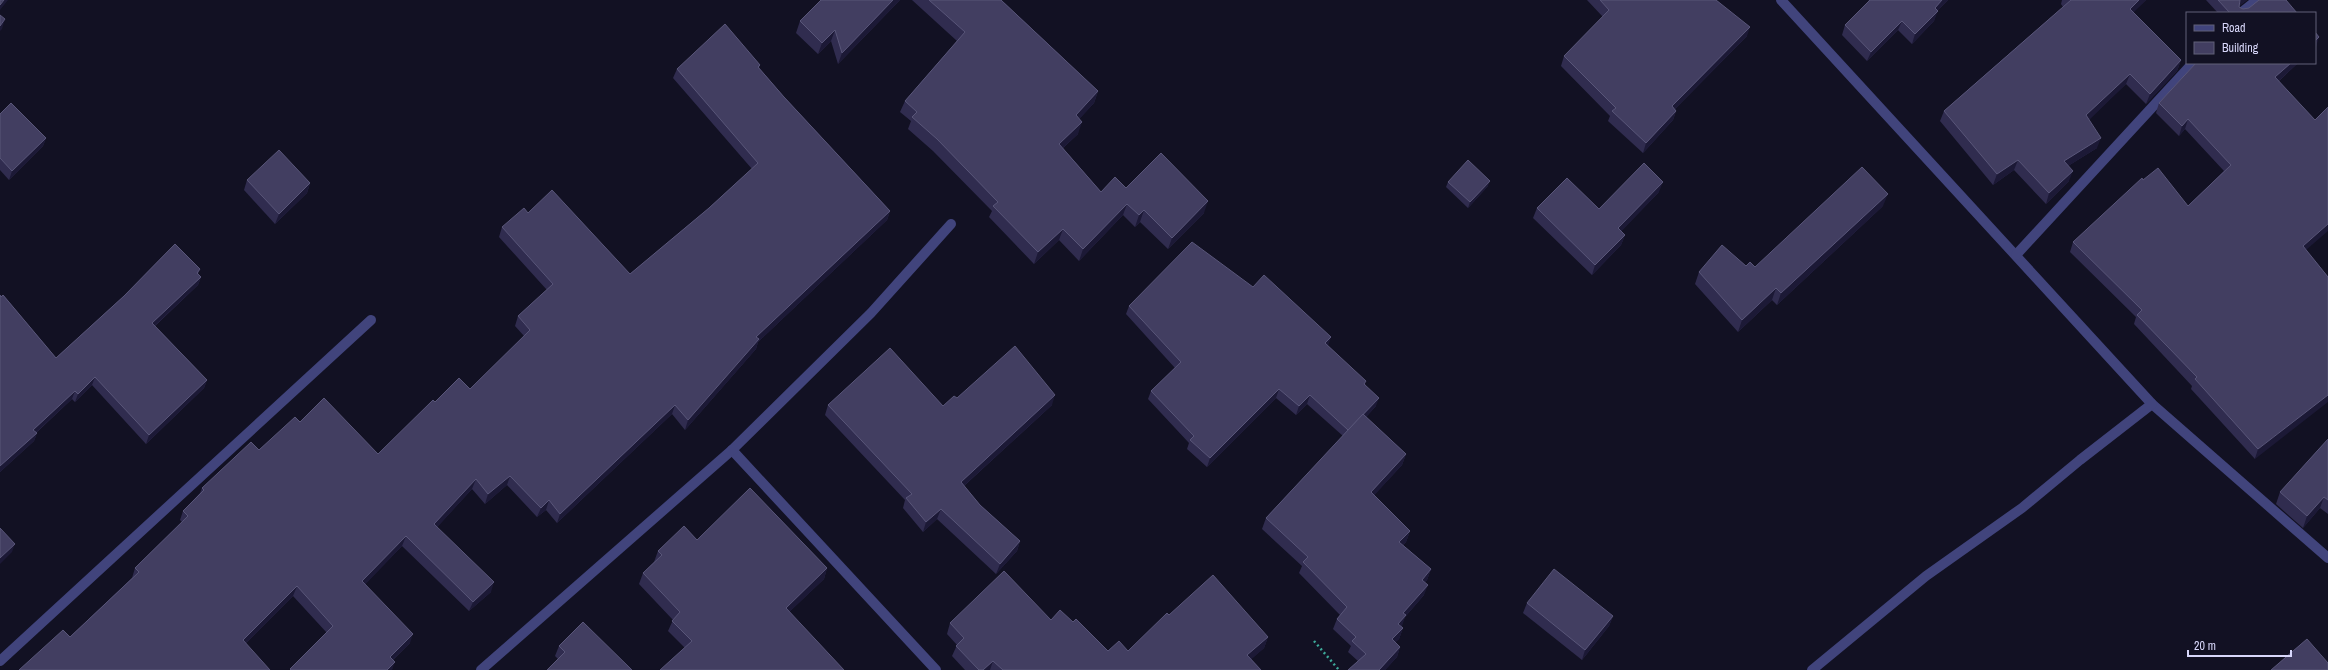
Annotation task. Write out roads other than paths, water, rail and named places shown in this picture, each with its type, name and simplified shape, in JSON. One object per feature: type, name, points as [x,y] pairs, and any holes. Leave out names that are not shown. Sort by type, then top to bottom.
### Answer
[{"type":"street","points":[[1781,0],[2152,404],[2325,555]]},
{"type":"street","points":[[2242,12],[2258,0]]},
{"type":"street","points":[[2016,255],[2192,64]]},
{"type":"street","points":[[481,670],[732,450],[871,313],[952,224]]},
{"type":"street","points":[[0,660],[371,320]]},
{"type":"street","points":[[1812,670],[1926,576],[2022,508],[2080,460],[2152,404]]},
{"type":"street","points":[[732,450],[936,670]]}]
